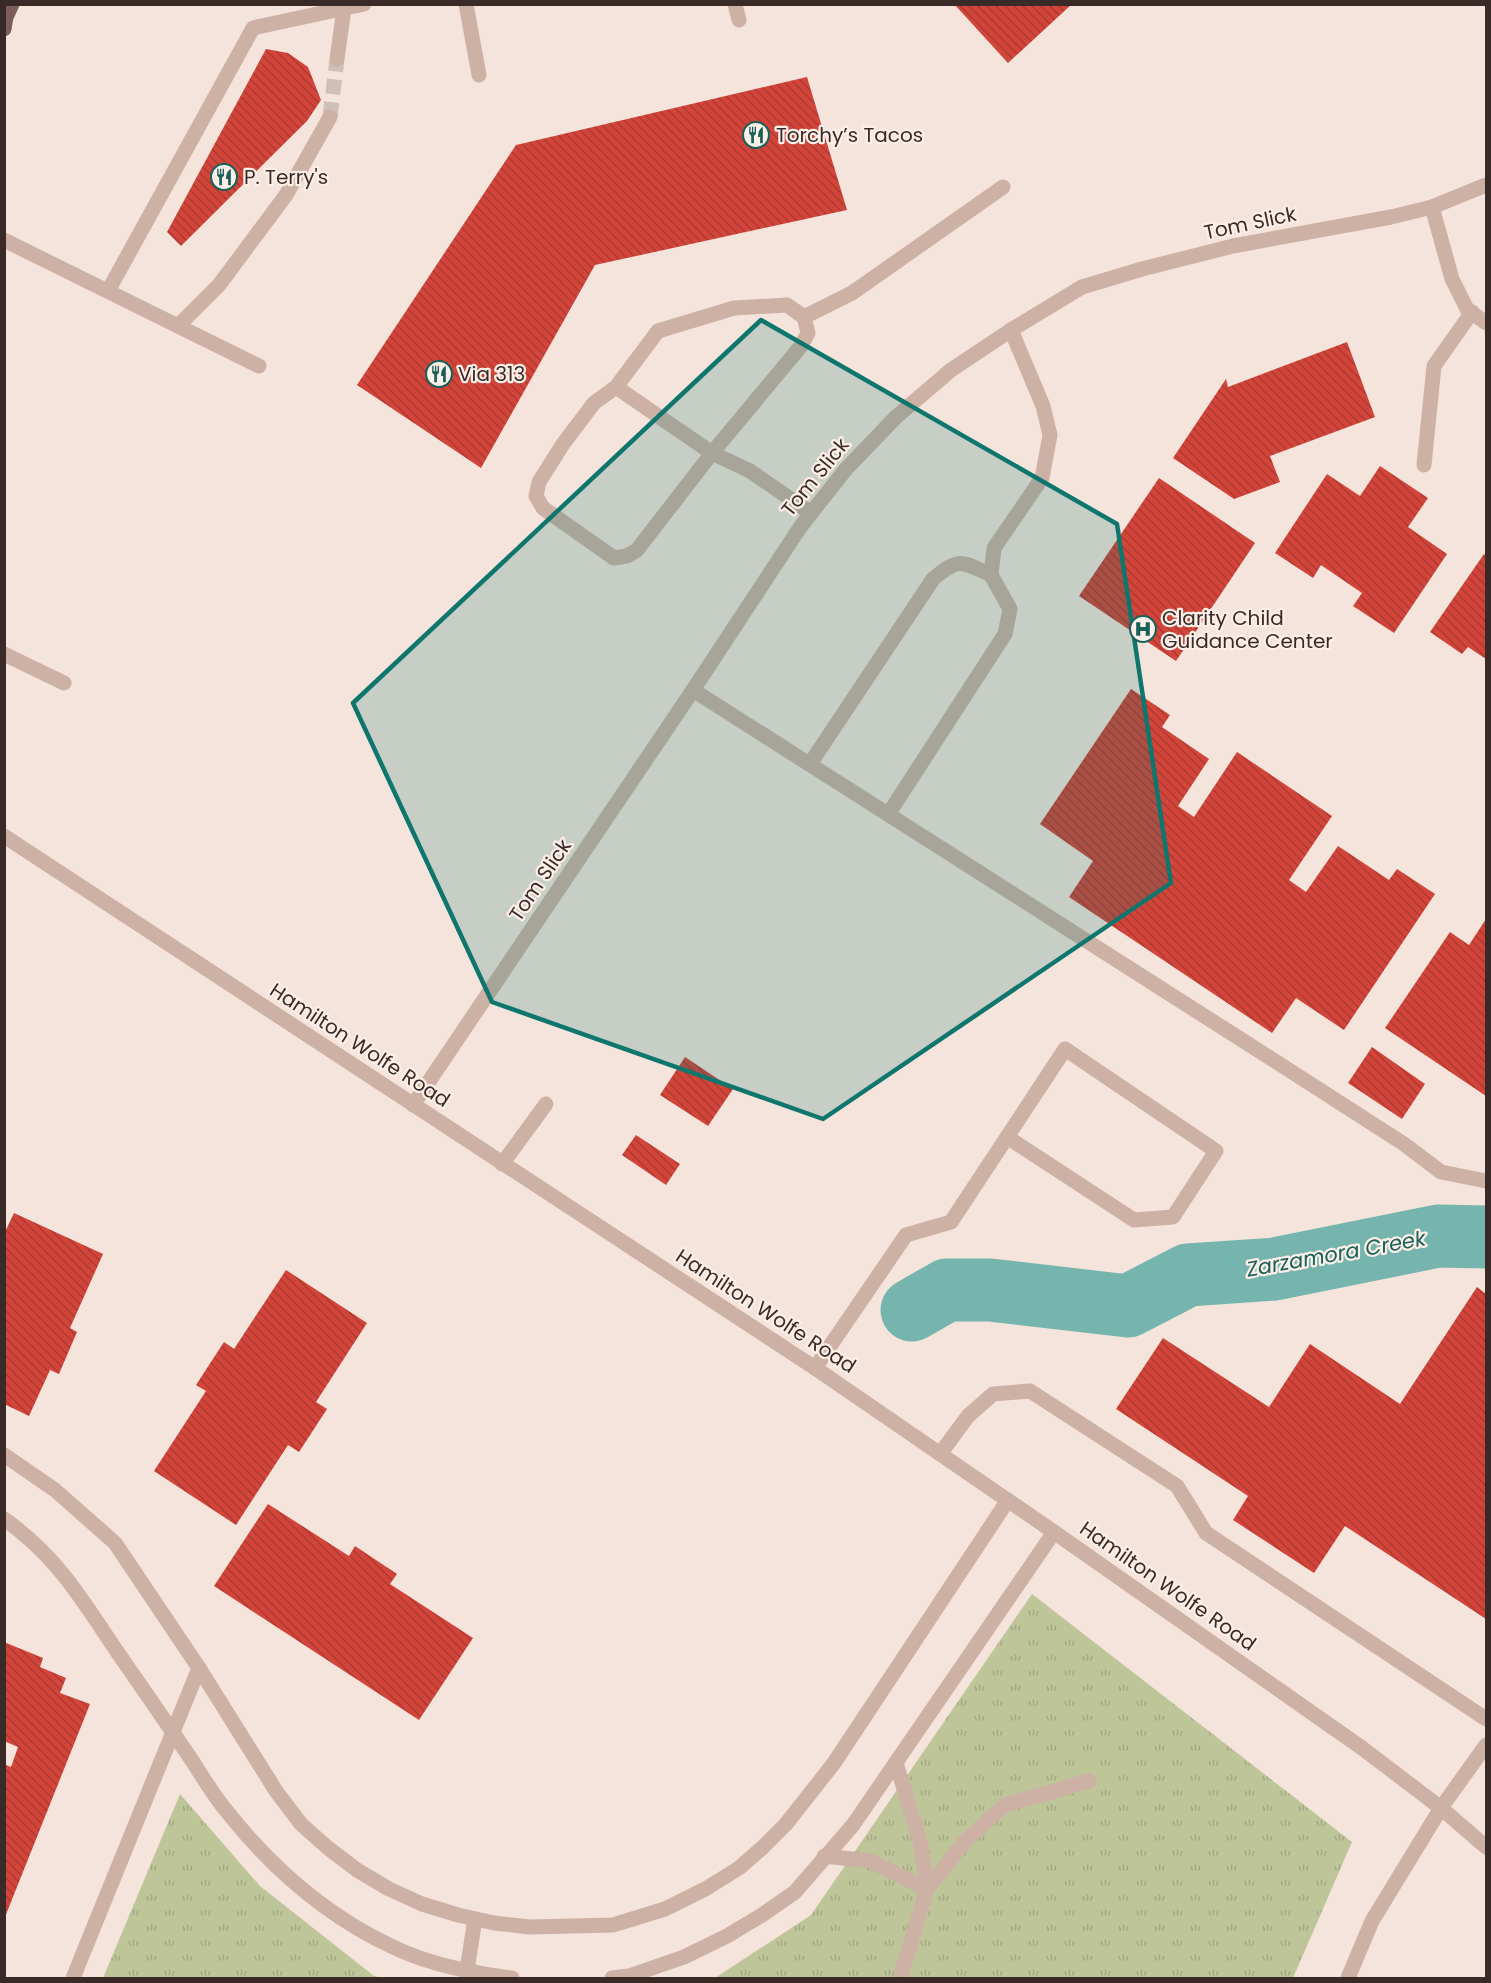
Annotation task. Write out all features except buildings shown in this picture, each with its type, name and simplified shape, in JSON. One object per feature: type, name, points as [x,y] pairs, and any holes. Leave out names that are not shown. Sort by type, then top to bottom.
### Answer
[{"type":"street","points":[[108,291],[254,28],[364,4]]},
{"type":"street","points":[[466,4],[478,75]]},
{"type":"street","points":[[735,4],[739,20]]},
{"type":"street","points":[[337,59],[344,9]]},
{"type":"street","points":[[178,326],[219,285],[286,195],[330,117]]},
{"type":"street","name":"Tom Slick","points":[[413,1105],[811,513],[846,469],[896,417],[951,370],[1011,330],[1083,288],[1142,269],[1233,246],[1391,217],[1432,207],[1486,185]]},
{"type":"street","points":[[804,317],[852,293],[1003,187]]},
{"type":"street","points":[[1432,207],[1452,279],[1467,309],[1486,323]]},
{"type":"street","points":[[4,240],[259,366]]},
{"type":"street","points":[[787,305],[804,317],[808,333],[801,346],[712,453],[637,550],[627,556],[614,558],[543,508],[536,496],[539,482],[563,444],[594,403],[616,387],[658,331],[734,308],[787,305]]},
{"type":"street","points":[[1424,465],[1434,366],[1472,312]]},
{"type":"street","points":[[991,575],[994,548],[1042,478],[1050,435],[1043,406],[1011,330]]},
{"type":"street","points":[[616,387],[712,453],[750,471],[811,513]]},
{"type":"street","points":[[810,764],[933,579],[950,565],[965,562],[991,575],[1010,609],[1005,634],[889,813]]},
{"type":"street","points":[[4,654],[63,683]]},
{"type":"street","points":[[693,690],[1375,1125],[1441,1172],[1486,1181]]},
{"type":"street","name":"Hamilton Wolfe Road","points":[[4,836],[815,1368],[1362,1748],[1441,1808],[1486,1847]]},
{"type":"street","points":[[815,1368],[906,1235],[951,1222],[1006,1137],[1065,1049],[1216,1150],[1173,1216],[1134,1220],[1006,1137]]},
{"type":"street","points":[[502,1164],[546,1104]]},
{"type":"street","points":[[940,1454],[968,1416],[993,1394],[1030,1391],[1177,1486],[1206,1533],[1486,1719]]},
{"type":"street","points":[[4,1455],[54,1490],[115,1544],[199,1668],[276,1791],[301,1824],[357,1870],[389,1889],[422,1904],[475,1919],[530,1927],[613,1925],[665,1909],[739,1868],[762,1848],[786,1824],[834,1763],[1008,1500]]},
{"type":"street","points":[[4,1519],[26,1534],[63,1572],[228,1813],[263,1853],[320,1905],[394,1948],[437,1963],[512,1978]]},
{"type":"street","points":[[612,1978],[629,1977],[684,1957],[727,1936],[795,1892],[853,1825],[1054,1532]]},
{"type":"street","points":[[73,1978],[199,1668]]},
{"type":"street","points":[[1348,1978],[1372,1921],[1441,1808],[1486,1745]]},
{"type":"street","points":[[896,1763],[921,1845],[927,1889]]},
{"type":"street","points":[[900,1978],[927,1889],[966,1840],[1005,1805],[1089,1781]]},
{"type":"street","points":[[824,1856],[870,1861],[927,1889]]},
{"type":"street","points":[[467,1970],[475,1919]]},
{"type":"highlighted area","points":[[761,320],[1117,524],[1171,883],[823,1119],[492,1002],[353,703]]},
{"type":"green space","points":[[1032,1594],[1352,1842],[1293,1978],[715,1978],[811,1915]]},
{"type":"green space","points":[[180,1794],[260,1886],[374,1976],[384,1978],[103,1978]]},
{"type":"waterway","name":"Zarzamora Creek","points":[[912,1310],[947,1290],[990,1290],[1128,1306],[1188,1275],[1275,1269],[1438,1236],[1486,1237]]},
{"type":"tunnel","points":[[330,117],[337,59]]},
{"type":"place","name":"Torchy’s Tacos","points":[[756,135]]},
{"type":"place","name":"P. Terry's","points":[[224,177]]},
{"type":"place","name":"Via 313","points":[[439,374]]},
{"type":"place","name":"Clarity Child Guidance Center","points":[[1143,629]]}]
